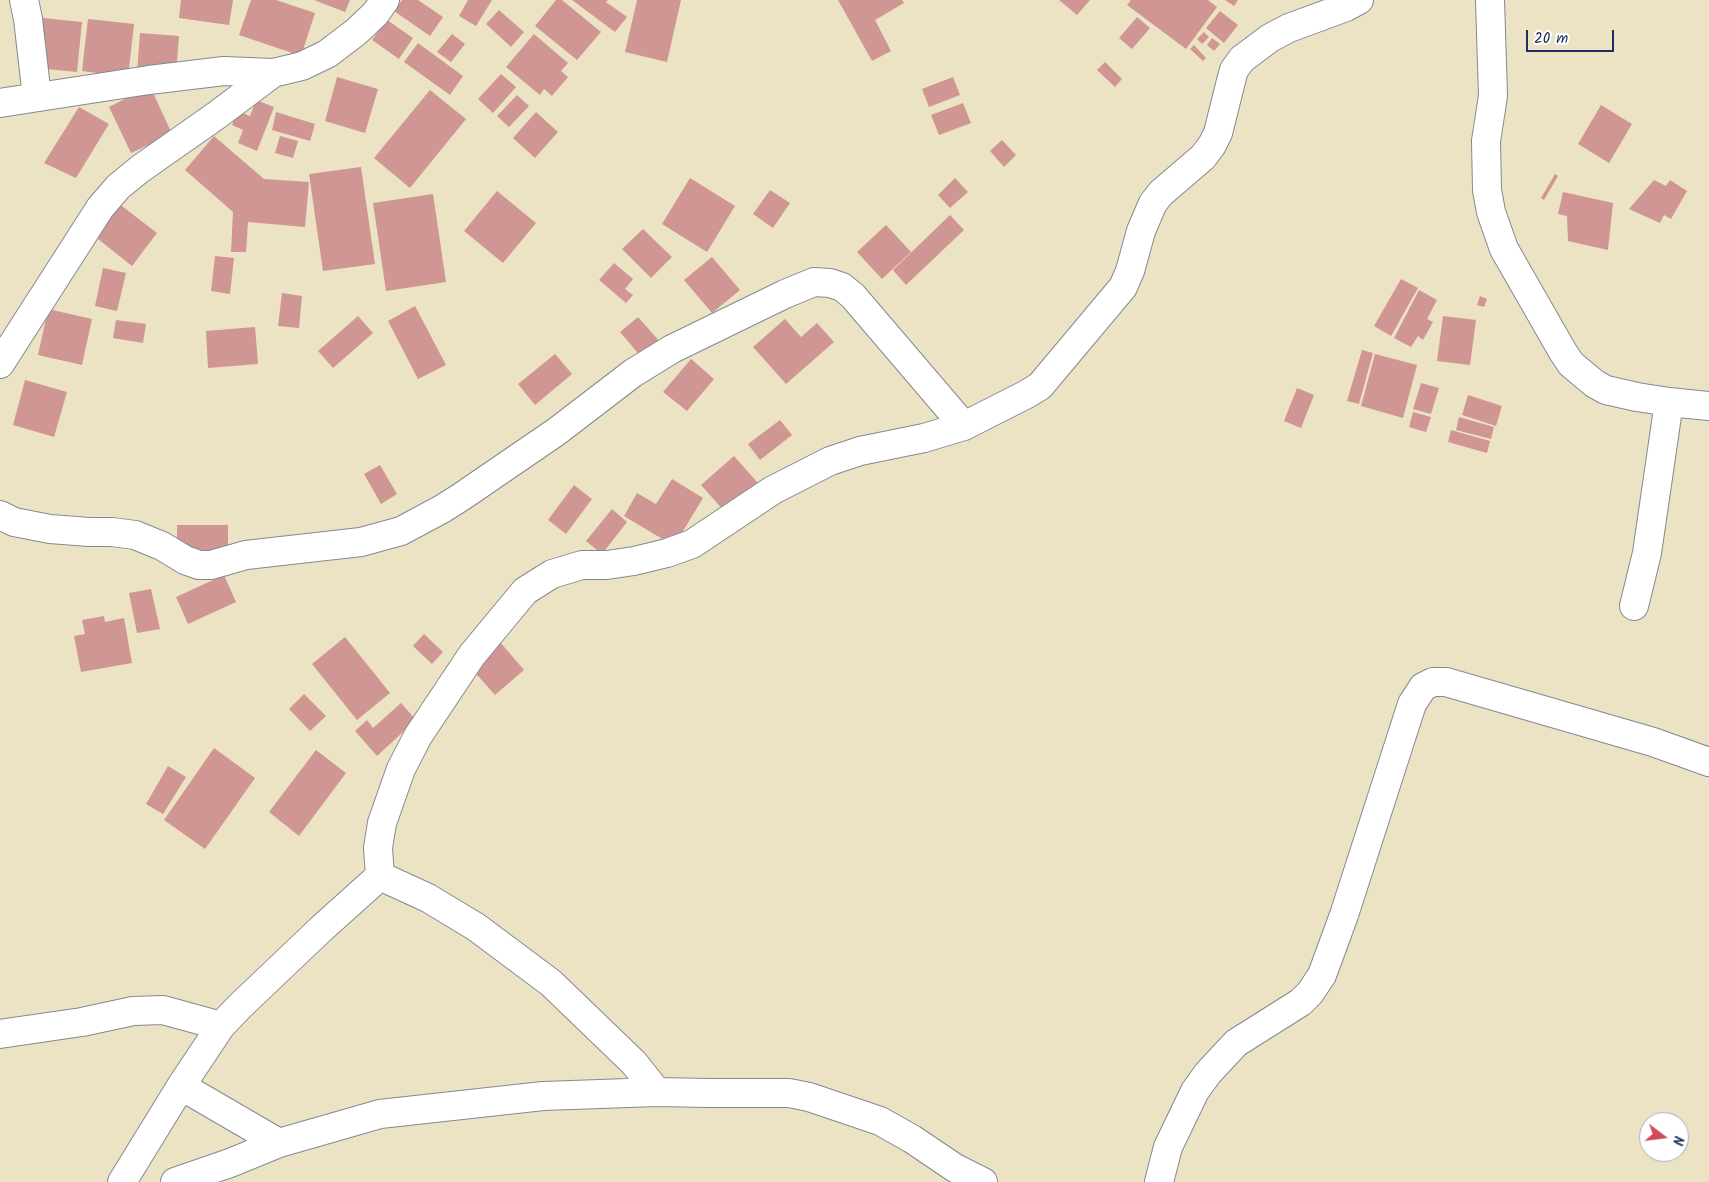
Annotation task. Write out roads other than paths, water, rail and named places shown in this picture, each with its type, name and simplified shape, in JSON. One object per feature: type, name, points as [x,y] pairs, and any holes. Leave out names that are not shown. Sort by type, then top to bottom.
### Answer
[{"type":"street","points":[[24,0],[28,19],[36,97]]},
{"type":"street","points":[[0,103],[149,80],[224,71],[273,73],[302,66],[326,54],[356,32],[375,14],[385,0]]},
{"type":"street","points":[[380,876],[378,848],[382,823],[406,761],[418,736],[472,655],[525,591],[552,574],[582,565],[607,565],[634,561],[667,553],[692,544],[773,490],[830,461],[860,451],[924,438],[964,426],[1040,386],[1123,287],[1130,271],[1141,231],[1153,203],[1161,193],[1202,157],[1212,145],[1218,133],[1232,75],[1242,59],[1270,38],[1289,28],[1346,8],[1359,0]]},
{"type":"street","points":[[1490,0],[1492,96],[1486,141],[1487,190],[1491,212],[1504,249],[1554,338],[1571,364],[1595,384],[1606,390],[1669,402],[1709,406]]},
{"type":"street","points":[[0,364],[100,208],[118,187],[273,73]]},
{"type":"street","points":[[0,514],[14,522],[50,529],[135,535],[199,565],[211,565],[246,555],[361,542],[401,531],[461,497],[556,432],[633,373],[672,349],[785,294],[814,282],[836,285],[853,296],[964,426]]},
{"type":"street","points":[[1634,606],[1647,553],[1669,402]]},
{"type":"street","points":[[1159,1182],[1168,1147],[1195,1091],[1208,1072],[1236,1043],[1301,1002],[1310,993],[1322,975],[1344,915],[1412,704],[1423,687],[1432,682],[1446,682],[1653,742],[1709,762]]},
{"type":"street","points":[[122,1182],[181,1086],[221,1026],[239,1006],[321,928],[380,876]]},
{"type":"street","points":[[380,876],[428,898],[476,927],[551,983],[634,1063],[657,1092]]},
{"type":"street","points":[[0,1034],[82,1022],[133,1011],[163,1010],[221,1026]]},
{"type":"street","points":[[181,1086],[279,1144]]},
{"type":"street","points":[[176,1182],[279,1144],[380,1114],[543,1096],[657,1092],[789,1093],[809,1096],[880,1121],[912,1138],[955,1168],[983,1182]]}]
